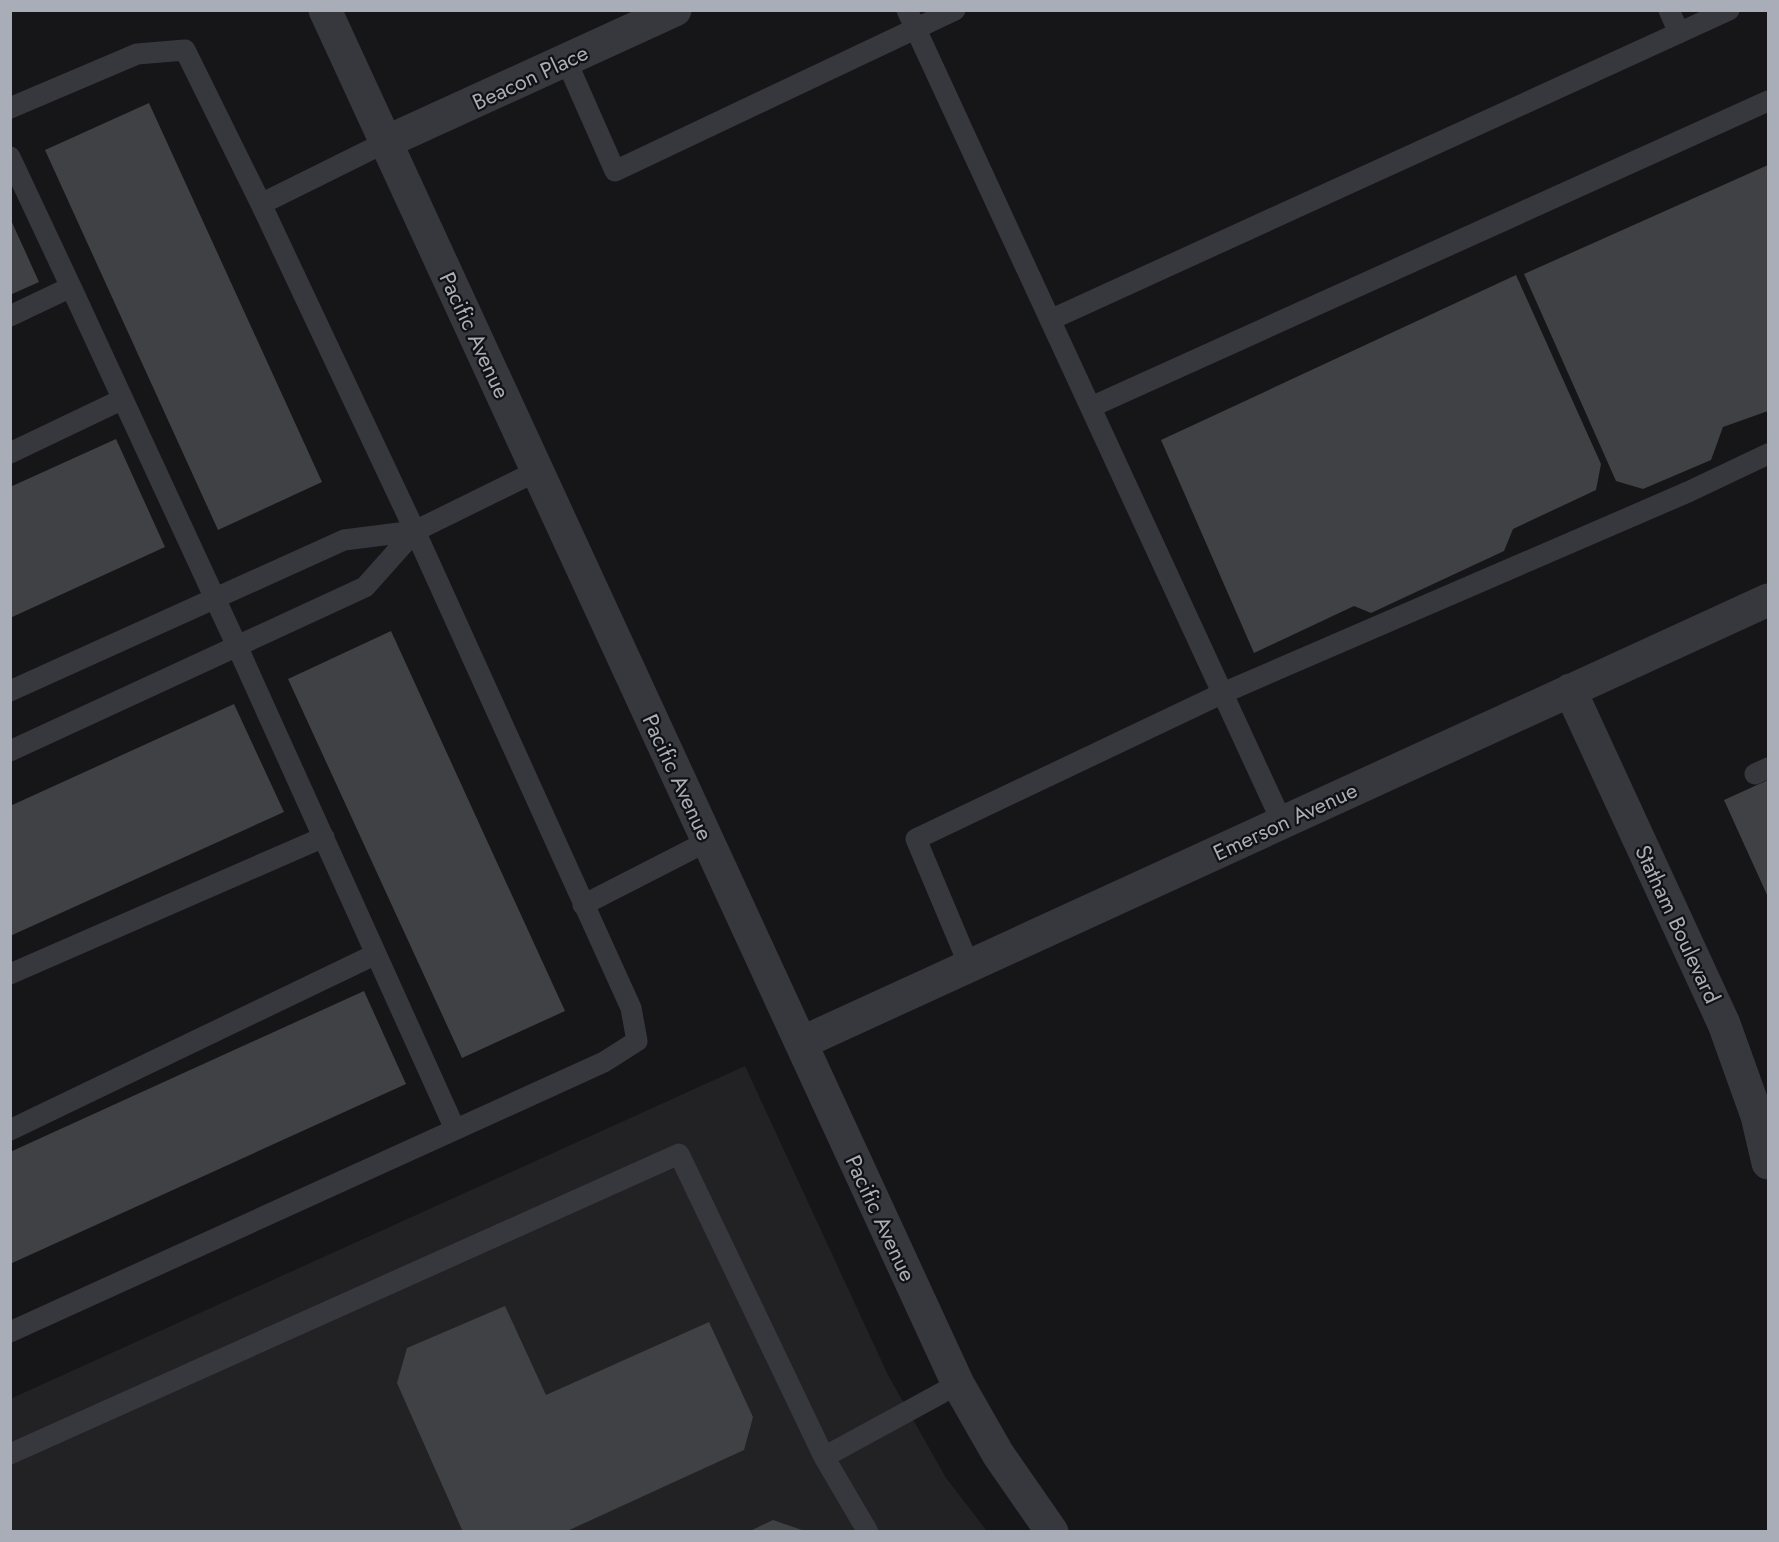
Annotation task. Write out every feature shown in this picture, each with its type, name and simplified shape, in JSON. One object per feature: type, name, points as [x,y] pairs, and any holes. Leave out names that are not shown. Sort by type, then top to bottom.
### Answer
[{"type":"street","name":"Pacific Avenue","points":[[325,10],[958,1384],[998,1455],[1052,1532]]},
{"type":"street","name":"Beacon Place","points":[[386,142],[566,60],[656,14]]},
{"type":"street","name":"Emerson Avenue","points":[[801,1043],[1768,600]]},
{"type":"street","name":"Statham Boulevard","points":[[1570,690],[1724,1024],[1762,1113],[1768,1163]]},
{"type":"lane","points":[[566,60],[615,171],[911,19],[955,10]]},
{"type":"lane","points":[[1669,10],[1679,33]]},
{"type":"lane","points":[[1050,320],[1730,10]]},
{"type":"lane","points":[[911,19],[1282,822]]},
{"type":"lane","points":[[10,108],[137,54],[185,50],[261,204],[415,531],[631,1008],[637,1041],[604,1062],[10,1332]]},
{"type":"lane","points":[[1090,407],[1768,100]]},
{"type":"lane","points":[[261,204],[386,142]]},
{"type":"lane","points":[[10,157],[237,646],[455,1129]]},
{"type":"lane","points":[[10,316],[71,287]]},
{"type":"lane","points":[[10,453],[123,399]]},
{"type":"lane","points":[[969,966],[916,839],[1223,693],[1688,492],[1768,454]]},
{"type":"lane","points":[[10,691],[344,540],[415,531],[537,471]]},
{"type":"lane","points":[[10,751],[365,587],[415,531]]},
{"type":"lane","points":[[10,974],[324,837]]},
{"type":"lane","points":[[584,905],[708,842]]},
{"type":"lane","points":[[10,1130],[376,954]]},
{"type":"lane","points":[[10,1454],[679,1154],[824,1457],[868,1532]]},
{"type":"lane","points":[[824,1457],[958,1384]]},
{"type":"shaded area","points":[[745,1066],[888,1375],[946,1478],[987,1531],[11,1531],[10,1399]]},
{"type":"building","points":[[149,103],[322,482],[218,530],[45,150]]},
{"type":"building","points":[[1768,165],[1768,411],[1723,427],[1711,460],[1643,489],[1616,481],[1524,274]]},
{"type":"building","points":[[10,218],[39,282],[10,295]]},
{"type":"building","points":[[1516,275],[1601,464],[1596,490],[1513,529],[1504,551],[1371,613],[1354,606],[1254,653],[1161,440]]},
{"type":"building","points":[[116,439],[165,547],[10,618],[10,487]]},
{"type":"building","points":[[391,631],[565,1011],[462,1058],[288,679]]},
{"type":"building","points":[[234,704],[284,812],[10,936],[10,806]]},
{"type":"building","points":[[1768,780],[1768,897],[1724,800]]},
{"type":"building","points":[[364,991],[406,1084],[10,1264],[10,1152]]},
{"type":"building","points":[[505,1306],[546,1395],[709,1322],[753,1417],[744,1450],[565,1532],[463,1532],[397,1383],[407,1348]]},
{"type":"building","points":[[773,1520],[805,1531],[805,1532],[748,1532]]}]
